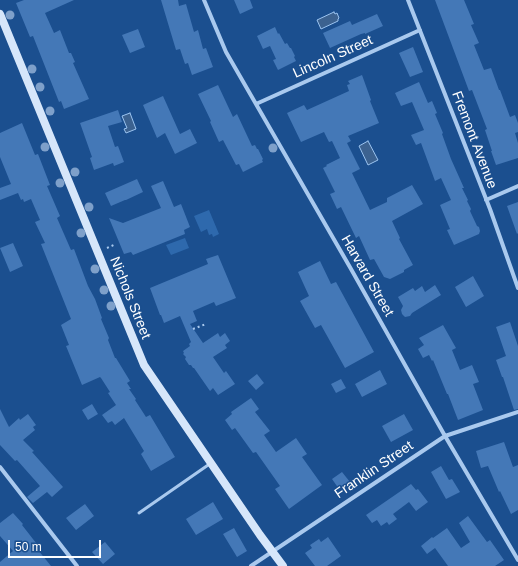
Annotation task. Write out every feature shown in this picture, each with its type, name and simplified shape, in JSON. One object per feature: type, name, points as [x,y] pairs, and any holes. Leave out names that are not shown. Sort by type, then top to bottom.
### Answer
[{"type":"street","name":"Harvard Street","points":[[204,0],[223,47],[355,275],[445,436],[518,560]]},
{"type":"street","name":"Fremont Avenue","points":[[408,0],[486,200],[518,288]]},
{"type":"street","name":"Nichols Street","points":[[0,14],[144,365],[283,566]]},
{"type":"street","name":"Lincoln Street","points":[[256,104],[420,30]]},
{"type":"street","points":[[486,200],[518,186]]},
{"type":"street","name":"Franklin Street","points":[[251,566],[445,436],[518,412]]},
{"type":"street","points":[[0,467],[77,566]]},
{"type":"lane","points":[[140,513],[211,463]]},
{"type":"path","points":[[107,248],[116,244]]},
{"type":"path","points":[[193,329],[206,324]]},
{"type":"shaded area","points":[[334,12],[335,14],[337,13],[339,18],[338,21],[321,29],[317,20]]},
{"type":"shaded area","points":[[130,113],[136,129],[126,133],[124,129],[127,128],[122,116]]},
{"type":"shaded area","points":[[368,141],[378,160],[368,165],[359,146]]},
{"type":"shaded area","points":[[209,210],[219,234],[213,237],[212,234],[209,235],[207,229],[201,232],[194,216]]},
{"type":"shaded area","points":[[185,238],[189,248],[171,255],[166,245]]},
{"type":"building","points":[[24,0],[74,0],[45,13],[54,33],[60,30],[69,53],[71,53],[75,62],[73,63],[89,99],[64,109],[61,101],[59,102],[33,36],[30,37],[16,3]]},
{"type":"building","points":[[161,0],[178,0],[179,6],[186,4],[194,32],[198,30],[203,49],[206,48],[213,67],[192,75],[188,63],[185,64],[180,49],[176,50]]},
{"type":"building","points":[[234,0],[250,0],[253,8],[240,14]]},
{"type":"building","points":[[435,0],[464,0],[474,24],[471,25],[479,43],[474,45],[484,70],[491,68],[510,117],[515,115],[518,123],[518,132],[515,133],[518,143],[518,158],[496,165],[485,130],[487,129],[472,90],[469,91]]},
{"type":"building","points":[[377,14],[383,26],[330,48],[323,33],[350,21],[352,25]]},
{"type":"building","points":[[275,27],[285,44],[287,43],[291,48],[296,61],[278,70],[273,60],[276,59],[270,46],[263,49],[257,36]]},
{"type":"building","points":[[138,29],[145,47],[130,53],[122,35]]},
{"type":"building","points":[[413,47],[423,72],[410,77],[399,53]]},
{"type":"building","points":[[362,75],[379,123],[348,136],[351,141],[347,143],[360,169],[352,173],[370,210],[387,202],[387,198],[412,185],[423,204],[392,221],[400,238],[399,239],[413,265],[404,270],[404,272],[390,279],[384,277],[374,259],[370,260],[359,236],[356,238],[341,207],[337,209],[330,194],[335,192],[323,168],[340,158],[332,141],[329,142],[324,132],[301,142],[287,113],[304,105],[307,110],[349,91],[347,85],[350,84],[348,81]]},
{"type":"building","points":[[419,82],[428,103],[432,101],[437,113],[435,114],[451,159],[464,188],[462,188],[468,200],[467,201],[471,209],[470,211],[480,231],[479,234],[454,245],[447,230],[450,229],[440,205],[451,200],[441,178],[435,181],[421,143],[416,145],[411,135],[424,130],[412,102],[401,106],[395,93]]},
{"type":"building","points":[[218,85],[233,117],[237,114],[252,146],[255,145],[263,159],[263,162],[243,172],[239,164],[236,165],[223,140],[219,142],[198,94]]},
{"type":"building","points":[[163,96],[180,134],[190,129],[197,143],[175,154],[165,133],[157,138],[143,105]]},
{"type":"building","points":[[118,110],[122,122],[108,126],[115,147],[118,146],[124,162],[114,166],[113,163],[94,170],[90,158],[92,157],[80,123]]},
{"type":"building","points":[[22,123],[35,155],[38,154],[50,185],[47,186],[60,216],[57,218],[71,250],[74,249],[88,286],[95,299],[115,358],[130,381],[127,383],[131,389],[129,389],[146,417],[150,415],[175,457],[151,471],[141,454],[144,451],[124,418],[115,425],[112,421],[108,423],[102,415],[116,405],[101,378],[100,377],[82,385],[66,346],[69,345],[61,325],[71,319],[41,244],[45,243],[35,222],[40,220],[31,199],[24,202],[23,199],[21,200],[18,193],[0,200],[0,188],[11,184],[0,157],[0,133]]},
{"type":"building","points":[[137,179],[143,192],[111,206],[105,193]]},
{"type":"building","points":[[163,181],[174,207],[181,204],[190,227],[184,230],[185,234],[133,255],[131,252],[124,254],[109,218],[123,223],[161,208],[151,186]]},
{"type":"building","points":[[518,202],[518,233],[517,234],[507,206]]},
{"type":"building","points":[[13,243],[23,266],[10,272],[0,248]]},
{"type":"building","points":[[218,255],[236,298],[216,306],[214,302],[193,311],[197,321],[190,324],[203,343],[218,333],[220,337],[225,333],[230,341],[225,345],[227,348],[213,357],[224,373],[226,371],[235,384],[218,395],[213,388],[210,391],[194,368],[189,365],[185,359],[186,357],[183,354],[183,351],[190,346],[189,344],[191,342],[180,316],[164,323],[150,288],[208,264],[206,259]]},
{"type":"building","points":[[320,261],[331,284],[336,282],[374,352],[345,368],[321,325],[315,328],[300,301],[309,296],[298,272]]},
{"type":"building","points":[[473,276],[484,296],[466,307],[455,287]]},
{"type":"building","points":[[435,285],[441,295],[412,313],[410,316],[405,317],[402,314],[401,310],[403,306],[398,297],[413,288],[415,291],[422,286],[425,292]]},
{"type":"building","points":[[510,322],[518,346],[518,409],[514,410],[496,360],[506,356],[496,327]]},
{"type":"building","points":[[443,325],[456,348],[452,350],[460,370],[472,365],[479,382],[473,384],[483,410],[458,420],[433,360],[432,361],[429,355],[423,358],[418,349],[424,345],[419,338]]},
{"type":"building","points":[[380,370],[387,384],[362,397],[355,384]]},
{"type":"building","points":[[257,374],[264,383],[256,390],[248,381]]},
{"type":"building","points":[[341,379],[346,388],[336,393],[331,384]]},
{"type":"building","points":[[251,398],[259,409],[255,412],[270,431],[264,435],[276,452],[296,438],[307,454],[302,457],[322,485],[289,509],[275,489],[280,486],[256,452],[253,453],[235,428],[232,430],[225,420],[232,414],[231,412]]},
{"type":"building","points":[[92,404],[98,414],[88,420],[82,410]]},
{"type":"building","points":[[0,409],[9,427],[19,418],[20,420],[28,414],[36,425],[33,427],[35,430],[23,440],[34,451],[32,452],[63,487],[52,497],[47,492],[33,503],[27,497],[40,486],[17,460],[15,461],[0,445]]},
{"type":"building","points":[[404,414],[413,430],[391,442],[382,426]]},
{"type":"building","points":[[504,442],[513,467],[518,465],[518,510],[511,514],[500,491],[499,492],[488,466],[481,468],[476,451]]},
{"type":"building","points":[[441,466],[449,480],[452,479],[460,492],[446,499],[431,472]]},
{"type":"building","points":[[342,472],[350,482],[339,489],[332,479]]},
{"type":"building","points":[[411,484],[416,490],[418,489],[428,502],[416,511],[409,502],[393,514],[397,519],[389,525],[387,522],[381,526],[377,520],[372,523],[366,515]]},
{"type":"building","points":[[213,502],[223,519],[196,535],[186,519]]},
{"type":"building","points":[[85,504],[94,516],[76,530],[66,518]]},
{"type":"building","points":[[13,513],[23,524],[22,525],[40,548],[38,550],[51,566],[0,566],[0,562],[13,551],[0,536],[0,523]]},
{"type":"building","points":[[468,516],[487,542],[490,540],[504,560],[495,566],[448,566],[435,548],[427,554],[421,546],[447,528],[461,548],[470,542],[459,523]]},
{"type":"building","points":[[234,528],[247,551],[237,557],[223,534]]},
{"type":"building","points":[[328,537],[341,556],[327,566],[315,566],[305,553],[312,548],[310,545],[319,539],[321,542]]},
{"type":"building","points":[[105,542],[115,554],[103,564],[92,552]]}]
